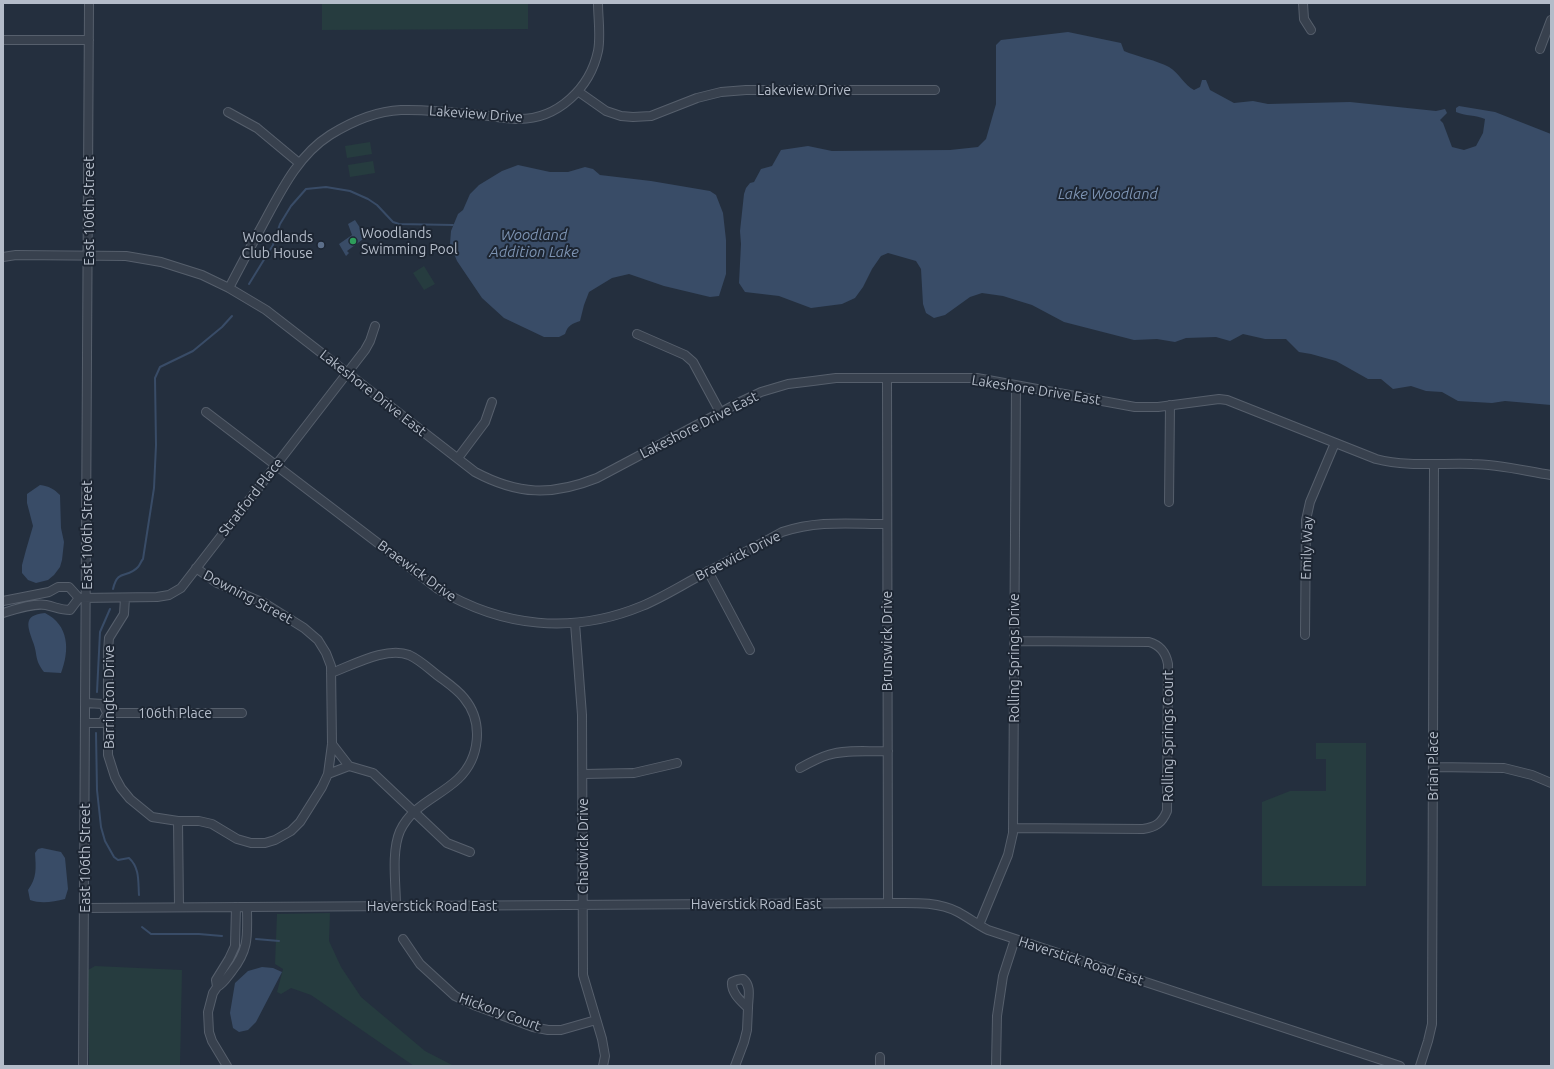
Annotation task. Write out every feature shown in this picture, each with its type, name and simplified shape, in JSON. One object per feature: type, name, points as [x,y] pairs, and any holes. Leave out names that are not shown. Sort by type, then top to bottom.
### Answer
[{"type":"street","name":"East 106th Street","points":[[83,1066],[86,703],[82,598],[88,256],[90,3]]},
{"type":"street","points":[[579,92],[590,73],[598,49],[598,3]]},
{"type":"street","points":[[1303,3],[1304,19],[1311,30]]},
{"type":"street","points":[[1540,49],[1551,20]]},
{"type":"street","points":[[3,40],[89,40]]},
{"type":"street","name":"Lakeview Drive","points":[[230,288],[280,192],[299,163],[315,147],[330,136],[349,125],[373,116],[400,110],[519,119],[528,118],[559,108],[579,92],[606,111],[621,116],[633,117],[651,116],[697,98],[721,92],[746,90],[936,90]]},
{"type":"street","points":[[228,112],[257,128],[299,163]]},
{"type":"street","name":"Lakeshore Drive East","points":[[3,257],[16,255],[126,256],[161,262],[202,275],[230,288],[266,310],[476,472],[494,482],[513,488],[539,491],[565,489],[597,478],[720,412],[761,392],[788,384],[836,378],[977,378],[1135,407],[1170,405],[1219,399],[1227,400],[1387,462],[1481,464],[1551,475]]},
{"type":"street","name":"Stratford Place","points":[[82,598],[157,598],[169,595],[181,588],[348,373],[365,350],[375,326]]},
{"type":"street","points":[[637,334],[685,355],[694,362],[720,412]]},
{"type":"street","name":"Brunswick Drive","points":[[887,379],[888,903]]},
{"type":"street","name":"Rolling Springs Drive","points":[[979,925],[1008,855],[1013,828],[1016,385]]},
{"type":"street","points":[[458,458],[486,422],[492,402]]},
{"type":"street","points":[[1170,405],[1170,502]]},
{"type":"street","name":"Braewick Drive","points":[[206,412],[438,589],[460,602],[488,613],[529,622],[575,623],[601,618],[641,606],[782,532],[799,527],[822,523],[887,524]]},
{"type":"street","name":"Emily Way","points":[[1305,635],[1306,520],[1310,502],[1335,443]]},
{"type":"street","name":"Brian Place","points":[[1420,1066],[1432,1024],[1434,464]]},
{"type":"street","name":"Downing Street","points":[[196,568],[216,583],[264,603],[304,628],[318,640],[326,653],[331,666],[332,744],[328,774],[322,787],[300,822]]},
{"type":"street","points":[[708,571],[750,650]]},
{"type":"street","points":[[61,587],[69,588],[82,598],[70,610],[60,610],[51,606],[41,605],[5,612],[3,601],[49,592],[61,587]]},
{"type":"street","name":"Barrington Drive","points":[[125,598],[124,614],[112,633],[108,643],[108,755],[113,772],[121,788],[130,799],[152,817],[178,821],[199,821],[212,824],[237,838],[251,843],[265,843],[275,840],[291,831],[300,822]]},
{"type":"street","name":"Chadwick Drive","points":[[575,623],[581,694],[584,774],[583,975],[602,1039],[605,1056],[603,1066]]},
{"type":"street","name":"Rolling Springs Court","points":[[1013,828],[1143,829],[1158,825],[1168,811],[1168,664],[1164,652],[1157,645],[1141,642],[1014,641]]},
{"type":"street","points":[[331,673],[380,655],[398,652],[409,655],[420,662],[465,699],[471,709],[476,724],[477,741],[474,756],[466,769],[458,779],[422,804],[403,827],[398,839],[396,850],[396,906]]},
{"type":"street","points":[[86,703],[103,704],[108,714],[102,723],[86,723]]},
{"type":"street","name":"106th Place","points":[[108,714],[242,713]]},
{"type":"street","points":[[332,744],[349,766],[373,773],[447,843],[470,852]]},
{"type":"street","points":[[800,768],[813,760],[829,754],[842,752],[888,752]]},
{"type":"street","points":[[584,774],[634,773],[677,763]]},
{"type":"street","points":[[328,774],[349,766]]},
{"type":"street","points":[[1434,767],[1504,768],[1532,775],[1551,783]]},
{"type":"street","points":[[178,821],[179,907]]},
{"type":"street","name":"Haverstick Road East","points":[[84,908],[888,903],[938,906],[957,912],[988,930],[1400,1066]]},
{"type":"street","points":[[227,1066],[212,1041],[208,1024],[210,1002],[217,986],[216,980],[230,959],[235,946],[236,907]]},
{"type":"street","points":[[217,986],[222,984],[226,979],[240,961],[244,952],[247,938],[247,907]]},
{"type":"street","name":"Hickory Court","points":[[403,938],[420,964],[455,996],[474,1005],[533,1027],[548,1030],[561,1030],[596,1020]]},
{"type":"street","points":[[996,1066],[997,1016],[1004,976],[1015,939]]},
{"type":"street","points":[[735,1066],[747,1030],[748,1008]]},
{"type":"street","points":[[880,1057],[880,1066]]},
{"type":"green space","points":[[322,3],[528,3],[528,29],[322,30]]},
{"type":"green space","points":[[370,142],[372,154],[347,158],[345,146]]},
{"type":"green space","points":[[373,161],[375,173],[350,177],[348,165]]},
{"type":"green space","points":[[424,266],[435,284],[424,290],[413,273]]},
{"type":"green space","points":[[1316,743],[1366,743],[1366,886],[1262,886],[1262,802],[1290,791],[1326,791],[1326,759],[1316,759]]},
{"type":"green space","points":[[330,913],[329,941],[341,967],[361,997],[425,1051],[454,1066],[414,1066],[311,995],[291,988],[281,994],[277,992],[283,969],[275,964],[277,914]]},
{"type":"green space","points":[[95,966],[182,970],[180,1066],[89,1066],[88,970]]},
{"type":"water","name":"Lake Woodland","points":[[1068,32],[1121,43],[1124,51],[1169,67],[1194,90],[1200,87],[1202,80],[1206,80],[1210,90],[1234,103],[1253,101],[1268,104],[1350,102],[1436,111],[1445,109],[1447,113],[1440,120],[1443,123],[1452,147],[1464,150],[1476,146],[1483,133],[1485,119],[1456,112],[1456,108],[1459,106],[1495,112],[1551,134],[1551,405],[1505,401],[1492,403],[1458,401],[1442,392],[1426,391],[1411,386],[1393,389],[1381,379],[1368,379],[1336,361],[1299,352],[1286,339],[1265,339],[1243,334],[1230,341],[1216,337],[1186,338],[1175,342],[1157,339],[1134,340],[1064,322],[1032,305],[1003,296],[982,293],[970,297],[945,315],[934,318],[926,313],[923,304],[921,269],[916,261],[888,253],[881,256],[855,298],[842,304],[811,308],[779,296],[745,292],[739,283],[741,244],[740,231],[744,194],[746,188],[750,183],[754,182],[761,169],[772,166],[781,150],[808,146],[832,151],[950,150],[978,147],[986,139],[996,104],[996,45],[1001,40]]},
{"type":"water","name":"Woodland Addition Lake","points":[[518,165],[550,172],[568,172],[585,167],[593,169],[600,175],[651,181],[710,191],[716,195],[723,213],[726,240],[726,274],[719,296],[710,297],[664,286],[629,274],[612,278],[589,292],[580,321],[571,325],[565,334],[559,337],[544,337],[504,318],[482,298],[457,261],[450,244],[451,231],[458,214],[463,210],[470,194],[479,185],[502,171]]},
{"type":"water","name":"Woodlands Swimming Pool","points":[[355,220],[366,237],[347,251],[349,253],[346,256],[339,244],[352,235],[348,224]]},
{"type":"water","points":[[40,485],[51,488],[60,495],[61,528],[64,542],[60,567],[48,580],[36,583],[28,580],[22,573],[22,565],[33,526],[27,503],[27,494]]},
{"type":"water","points":[[45,613],[59,624],[63,631],[66,656],[61,673],[44,672],[37,660],[28,623],[33,616]]},
{"type":"water","points":[[42,848],[61,852],[65,858],[68,889],[65,899],[47,902],[30,900],[28,890],[33,881],[36,868],[35,853],[38,849]]},
{"type":"water","points":[[262,967],[273,968],[282,972],[256,1022],[248,1030],[239,1032],[233,1028],[230,1013],[235,983],[248,971]]},
{"type":"waterway","points":[[249,284],[273,245],[280,224],[291,206],[306,189],[326,187],[350,191],[377,205],[393,222],[399,224],[453,225]]},
{"type":"waterway","points":[[113,589],[117,578],[134,571],[143,559],[154,488],[156,445],[155,378],[160,367],[193,351],[222,327],[232,316]]},
{"type":"waterway","points":[[97,692],[100,632],[110,609]]},
{"type":"waterway","points":[[96,733],[97,790],[101,827],[105,841],[114,857],[118,860],[129,858],[133,862],[138,875],[139,895]]},
{"type":"waterway","points":[[142,927],[151,934],[199,934],[222,936]]},
{"type":"waterway","points":[[256,939],[279,941]]},
{"type":"place","name":"Woodlands Swimming Pool","points":[[353,241]]},
{"type":"place","name":"Woodlands Club House","points":[[321,245]]}]
